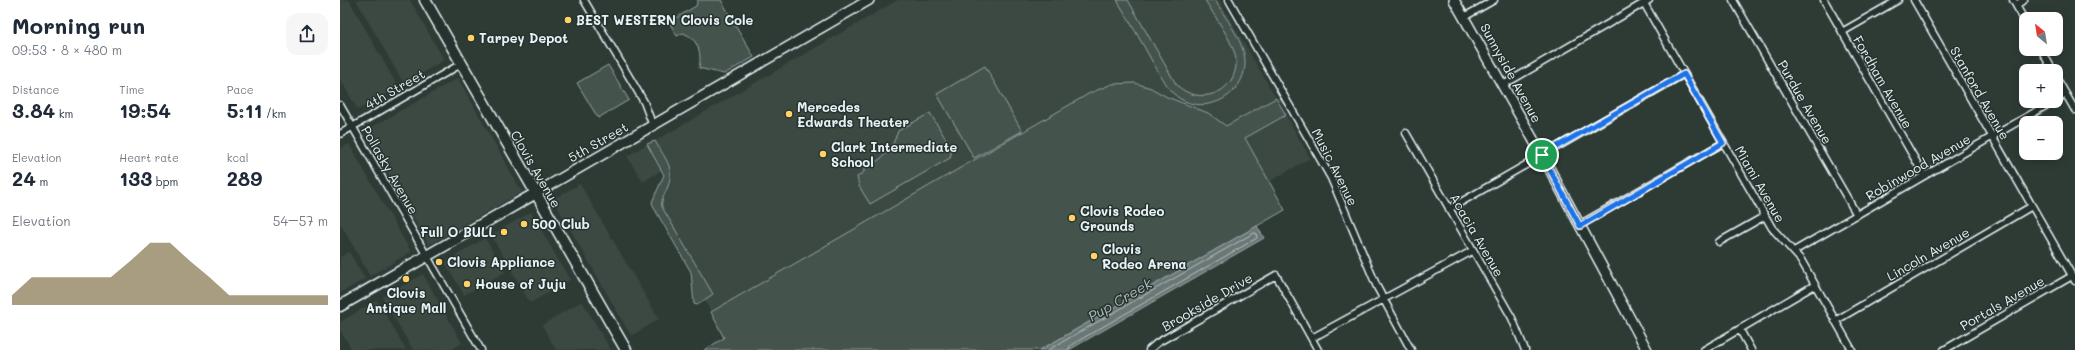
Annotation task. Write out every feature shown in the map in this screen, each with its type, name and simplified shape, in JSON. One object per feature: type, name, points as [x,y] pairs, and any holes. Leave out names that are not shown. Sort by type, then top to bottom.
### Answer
[{"type":"main road","name":"Clovis Avenue","points":[[425,0],[626,350]]},
{"type":"main road","name":"5th Street","points":[[340,306],[869,0]]},
{"type":"main road","name":"Sunnyside Avenue","points":[[1454,0],[1542,155],[1647,350]]},
{"type":"street","points":[[584,0],[644,102],[653,126]]},
{"type":"street","name":"Music Avenue","points":[[1228,0],[1331,178],[1383,299],[1411,350]]},
{"type":"street","points":[[1464,17],[1494,0]]},
{"type":"street","name":"Purdue Avenue","points":[[1733,0],[1857,215]]},
{"type":"street","name":"Fordham Avenue","points":[[1824,0],[1924,175]]},
{"type":"street","points":[[1842,32],[1898,0]]},
{"type":"street","name":"Stanford Avenue","points":[[1914,0],[2074,278]]},
{"type":"street","points":[[2020,12],[2015,2],[2024,0]]},
{"type":"street","points":[[1502,85],[1646,1]]},
{"type":"street","name":"Miami Avenue","points":[[1646,1],[1684,74],[1765,216],[1780,237],[1794,251],[1852,350]]},
{"type":"street","name":"4th Street","points":[[340,134],[461,64]]},
{"type":"street","points":[[1449,209],[1684,74]]},
{"type":"street","points":[[2063,89],[2075,110]]},
{"type":"street","name":"Pollasky Avenue","points":[[340,105],[480,348]]},
{"type":"street","name":"Robinwood Avenue","points":[[1794,251],[2041,108]]},
{"type":"street","name":"Acacia Avenue","points":[[1406,134],[1472,251],[1512,318],[1525,350]]},
{"type":"street","points":[[1580,226],[1723,143]]},
{"type":"street","name":"Lincoln Avenue","points":[[1835,321],[2032,206]]},
{"type":"street","points":[[1719,242],[1765,216]]},
{"type":"street","points":[[1318,350],[1312,338],[1472,251]]},
{"type":"street","name":"Brookside Drive","points":[[1150,350],[1157,343],[1276,275],[1312,338]]},
{"type":"street","name":"Portals Avenue","points":[[1944,350],[2074,278]]},
{"type":"street","points":[[1704,350],[1815,285]]},
{"type":"street","points":[[1740,330],[1751,350]]},
{"type":"street","points":[[472,350],[480,348]]},
{"type":"shaded area","points":[[340,0],[349,0],[398,87],[358,110],[340,79]]},
{"type":"shaded area","points":[[356,0],[410,0],[444,60],[404,84]]},
{"type":"shaded area","points":[[698,0],[721,0],[754,57],[724,74],[699,68],[700,57],[696,43],[693,39],[683,33],[677,36],[669,22],[696,6]]},
{"type":"shaded area","name":"Clark Intermediate School","points":[[898,0],[1219,0],[1276,98],[1226,126],[1208,113],[1167,97],[1151,88],[1135,83],[1112,84],[1090,93],[711,312],[704,300],[713,294],[662,207],[661,202],[671,179],[671,172],[655,141]]},
{"type":"shaded area","points":[[1117,0],[1128,0],[1176,84],[1185,91],[1195,95],[1205,95],[1215,93],[1223,89],[1235,72],[1236,60],[1232,45],[1205,0],[1215,0],[1233,29],[1244,52],[1244,73],[1239,84],[1231,94],[1209,104],[1197,104],[1185,101],[1174,94],[1164,83]]},
{"type":"shaded area","points":[[608,65],[629,100],[598,118],[577,83]]},
{"type":"shaded area","points":[[985,66],[1022,131],[974,158],[937,94]]},
{"type":"shaded area","points":[[458,78],[522,192],[429,245],[365,131]]},
{"type":"shaded area","name":"Clovis Rodeo Grounds","points":[[1135,83],[1151,88],[1167,97],[1208,113],[1226,126],[1276,98],[1286,115],[1245,138],[1285,210],[1040,350],[704,350],[724,338],[711,312],[1090,93],[1112,84]]},
{"type":"shaded area","points":[[930,113],[952,149],[950,158],[870,204],[859,186],[857,177],[864,172],[864,167],[879,160],[891,149],[898,131]]},
{"type":"shaded area","points":[[1286,115],[1310,158],[1269,182],[1245,138]]},
{"type":"shaded area","points":[[655,141],[669,165],[670,171],[669,183],[662,199],[662,207],[713,294],[697,305],[694,304],[691,272],[652,202],[664,175],[647,144]]},
{"type":"shaded area","points":[[349,144],[411,252],[370,276],[340,223],[340,149]]},
{"type":"shaded area","points":[[647,144],[662,170],[643,182],[627,156]]},
{"type":"shaded area","points":[[580,184],[659,319],[631,336],[553,199]]},
{"type":"shaded area","points":[[531,212],[570,280],[530,303],[491,235]]},
{"type":"shaded area","points":[[485,238],[505,272],[464,295],[445,262]]},
{"type":"shaded area","points":[[349,252],[365,279],[340,293],[340,257]]},
{"type":"shaded area","points":[[423,274],[462,343],[450,350],[413,350],[382,297]]},
{"type":"shaded area","points":[[377,300],[406,350],[352,350],[340,330],[340,322]]},
{"type":"shaded area","points":[[582,301],[611,350],[556,350],[542,325]]},
{"type":"water","points":[[1257,226],[1264,238],[1069,350],[1040,350]]},
{"type":"place","name":"BEST WESTERN Clovis Cole","points":[[568,20]]},
{"type":"place","name":"Tarpey Depot","points":[[471,38]]},
{"type":"place","name":"Mercedes Edwards Theater","points":[[789,114]]},
{"type":"place","name":"Clark Intermediate School","points":[[823,154]]},
{"type":"place","name":"Clovis Rodeo Grounds","points":[[1072,218]]},
{"type":"place","name":"500 Club","points":[[524,224]]},
{"type":"place","name":"Full O BULL","points":[[504,232]]},
{"type":"place","name":"Clovis Rodeo Arena","points":[[1094,256]]},
{"type":"place","name":"Clovis Appliance","points":[[439,262]]},
{"type":"place","name":"Clovis Antique Mall","points":[[406,279]]},
{"type":"place","name":"House of Juju","points":[[467,284]]},
{"type":"route","points":[[1684,74],[1723,143],[1580,226],[1542,155],[1684,74]]},
{"type":"water label","name":"Pup Creek","points":[[1120,300]]}]
